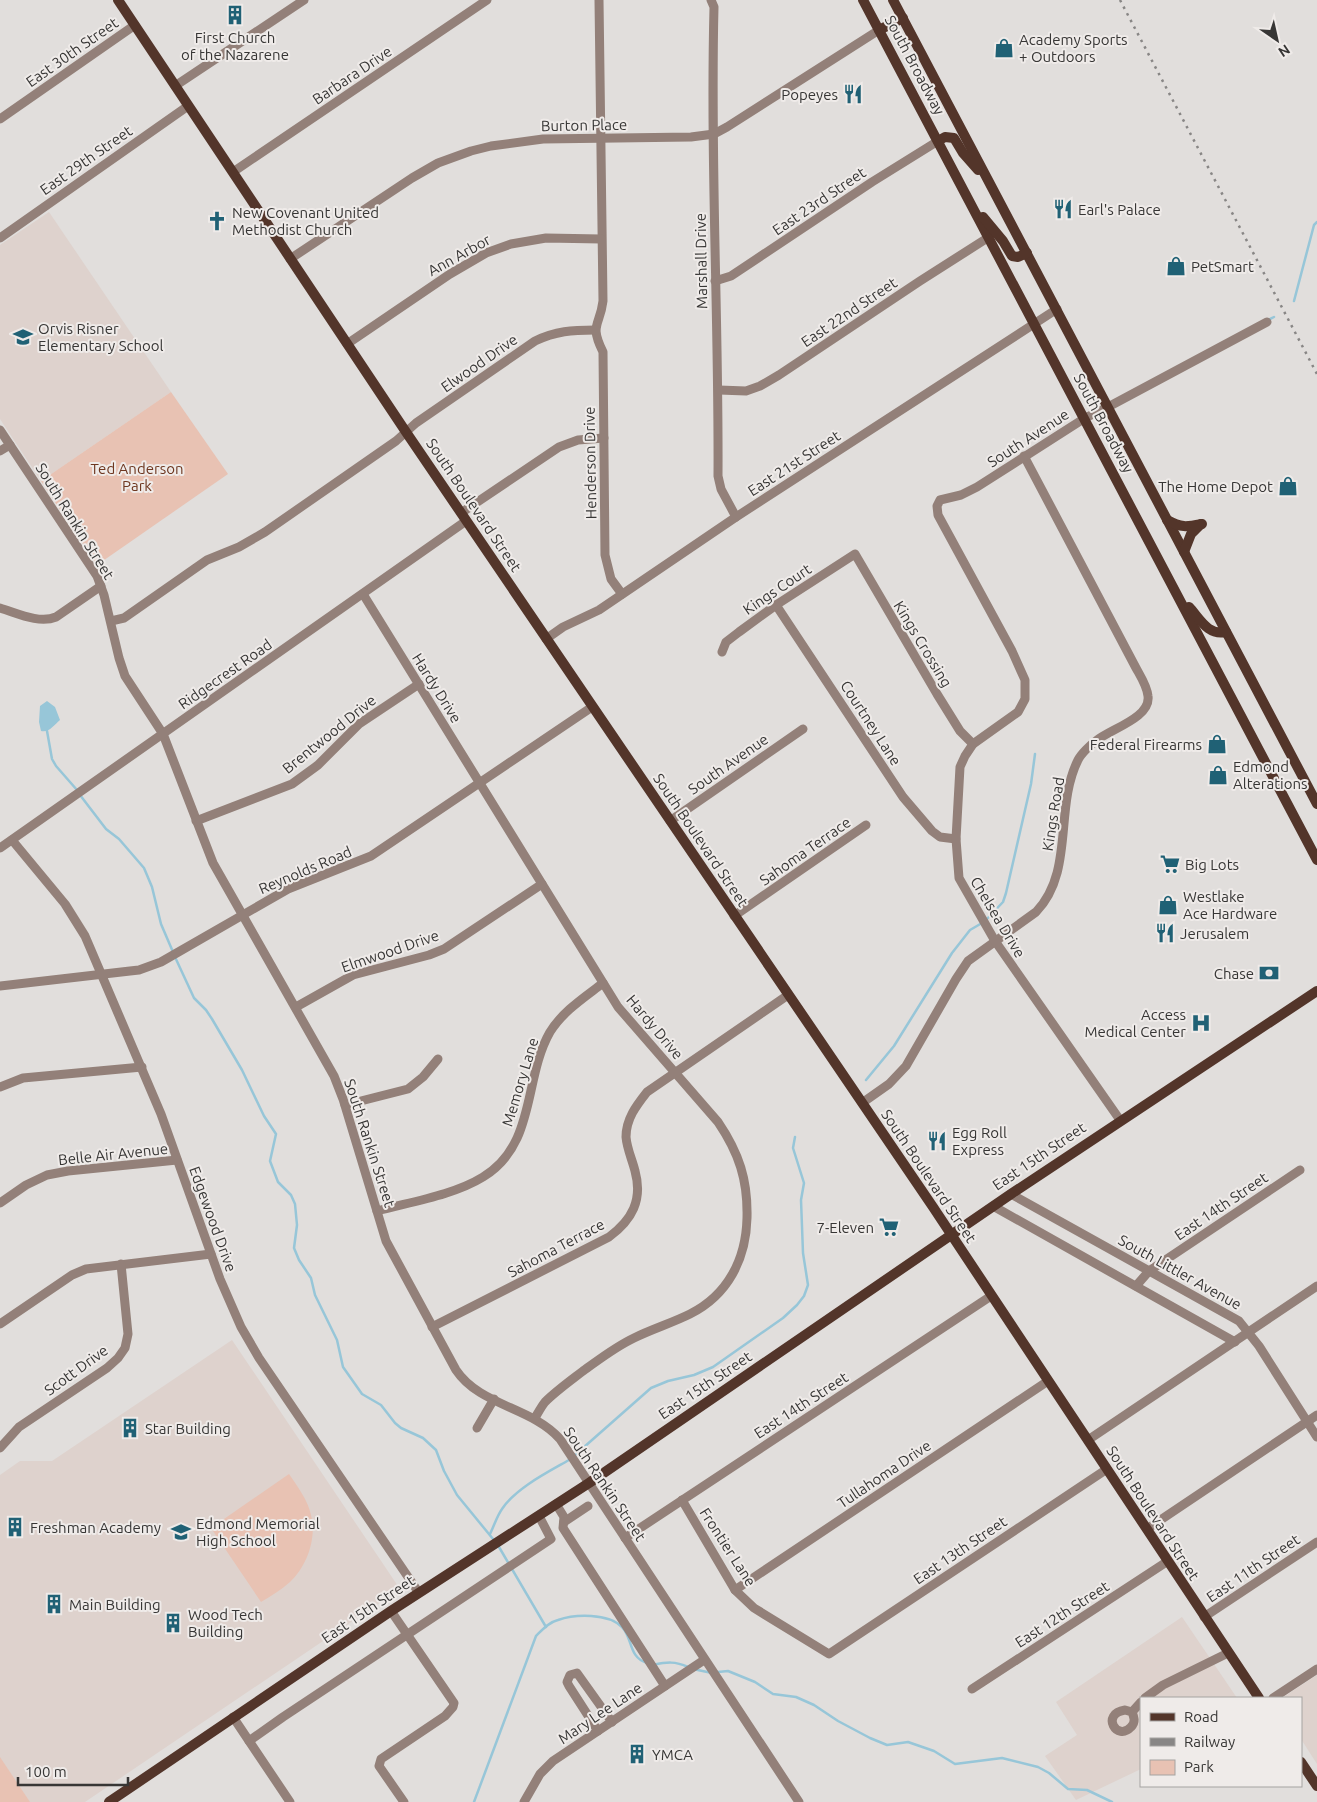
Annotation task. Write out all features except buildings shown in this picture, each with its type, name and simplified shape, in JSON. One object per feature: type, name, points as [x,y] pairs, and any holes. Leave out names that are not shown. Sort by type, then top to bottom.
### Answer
[{"type":"main road","name":"South Boulevard Street","points":[[118,0],[406,432],[951,1235],[1258,1697]]},
{"type":"main road","name":"South Broadway","points":[[863,0],[1317,860]]},
{"type":"main road","name":"South Broadway","points":[[893,0],[1317,804]]},
{"type":"main road","points":[[879,30],[903,18]]},
{"type":"main road","points":[[938,141],[945,137],[954,138],[963,153],[988,182]]},
{"type":"main road","points":[[970,200],[1003,241],[1012,256],[1018,257],[1027,253]]},
{"type":"main road","points":[[1166,519],[1178,526],[1189,527],[1202,524],[1191,534],[1184,552]]},
{"type":"main road","points":[[1178,595],[1209,631],[1215,633],[1226,632]]},
{"type":"main road","name":"East 15th Street","points":[[109,1802],[418,1593],[588,1483],[1120,1120],[1317,991]]},
{"type":"main road","points":[[1302,1764],[1317,1786]]},
{"type":"street","points":[[176,86],[304,0]]},
{"type":"street","name":"Barbara Drive","points":[[232,172],[487,0]]},
{"type":"street","points":[[595,330],[602,311],[603,301],[599,0]]},
{"type":"street","name":"Marshall Drive","points":[[711,0],[714,7],[718,476],[721,489],[736,517]]},
{"type":"street","name":"East 30th Street","points":[[0,120],[135,25]]},
{"type":"street","name":"Burton Place","points":[[290,259],[405,182],[438,163],[471,151],[491,146],[543,139],[600,139],[714,134],[879,30]]},
{"type":"street","name":"East 29th Street","points":[[0,237],[188,106]]},
{"type":"street","name":"East 23rd Street","points":[[715,281],[731,276],[872,182],[938,141]]},
{"type":"street","name":"East 22nd Street","points":[[718,390],[746,391],[766,382],[989,237]]},
{"type":"street","name":"Ann Arbor","points":[[347,344],[450,274],[486,252],[511,244],[546,238],[601,239]]},
{"type":"street","name":"East 21st Street","points":[[546,639],[563,627],[598,610],[736,517],[1057,309]]},
{"type":"street","name":"South Avenue","points":[[937,506],[940,500],[961,495],[977,488],[1085,418],[1267,322]]},
{"type":"street","name":"Elwood Drive","points":[[111,621],[124,618],[207,560],[239,547],[265,532],[396,441],[416,423],[536,341],[551,334],[569,330],[595,330]]},
{"type":"street","name":"Henderson Drive","points":[[595,330],[603,352],[605,555],[612,579],[622,594]]},
{"type":"street","name":"South Rankin Street","points":[[0,430],[90,565],[101,586],[125,676],[163,734],[213,863],[334,1076],[345,1105],[386,1241],[394,1259],[461,1378],[494,1400],[535,1418],[551,1429],[560,1439],[799,1802]]},
{"type":"street","name":"Ridgecrest Road","points":[[0,848],[363,594],[559,447],[578,440],[604,438]]},
{"type":"street","points":[[0,451],[10,444]]},
{"type":"street","name":"Kings Road","points":[[862,1103],[889,1084],[906,1066],[956,978],[968,961],[1036,912],[1046,902],[1058,869],[1068,784],[1079,758],[1096,741],[1136,718],[1145,710],[1149,698],[1143,681],[1024,456]]},
{"type":"street","name":"Chelsea Drive","points":[[937,506],[938,515],[1012,651],[1025,680],[1025,699],[1018,712],[973,744],[960,767],[956,839],[959,878],[995,942],[1120,1120]]},
{"type":"street","name":"Kings Crossing","points":[[855,554],[937,694],[960,730],[973,744]]},
{"type":"street","name":"Kings Court","points":[[722,652],[726,642],[776,605],[855,554]]},
{"type":"street","points":[[0,608],[39,619],[50,620],[101,586]]},
{"type":"street","name":"Hardy Drive","points":[[363,594],[618,1007],[718,1122],[730,1139],[741,1164],[746,1186],[748,1206],[745,1244],[733,1276],[706,1304],[690,1314],[635,1337],[613,1349],[544,1403],[535,1418]]},
{"type":"street","name":"Courtney Lane","points":[[776,605],[904,797],[932,831],[940,837],[956,839]]},
{"type":"street","name":"Brentwood Drive","points":[[196,820],[292,784],[318,765],[359,724],[418,684]]},
{"type":"street","name":"Reynolds Road","points":[[0,986],[138,970],[161,962],[288,889],[371,856],[592,707]]},
{"type":"street","name":"South Avenue","points":[[670,821],[803,729]]},
{"type":"street","name":"Sahoma Terrace","points":[[734,916],[866,825]]},
{"type":"street","name":"Edgewood Drive","points":[[12,840],[73,914],[80,926],[142,1067],[234,1312],[259,1358],[418,1593]]},
{"type":"street","name":"Elmwood Drive","points":[[296,1008],[353,975],[429,955],[444,949],[542,884]]},
{"type":"street","name":"Memory Lane","points":[[377,1211],[458,1189],[484,1177],[499,1164],[512,1148],[522,1127],[542,1051],[551,1031],[559,1019],[603,983]]},
{"type":"street","name":"Sahoma Terrace","points":[[432,1327],[608,1237],[627,1221],[634,1210],[637,1197],[635,1169],[626,1136],[629,1120],[635,1106],[647,1092],[788,995]]},
{"type":"street","points":[[345,1105],[408,1089],[438,1059]]},
{"type":"street","points":[[0,1087],[23,1078],[142,1067]]},
{"type":"street","name":"Belle Air Avenue","points":[[0,1203],[26,1185],[47,1175],[68,1171],[177,1160]]},
{"type":"street","name":"East 14th Street","points":[[1136,1286],[1149,1271],[1300,1170]]},
{"type":"street","name":"South Littler Avenue","points":[[1011,1194],[1239,1321],[1308,1421],[1317,1438]]},
{"type":"street","points":[[993,1206],[1235,1342]]},
{"type":"street","points":[[0,1324],[72,1276],[86,1269],[211,1254]]},
{"type":"street","name":"Scott Drive","points":[[0,1448],[19,1427],[107,1368],[122,1353],[128,1334],[121,1264]]},
{"type":"street","points":[[1088,1440],[1317,1286]]},
{"type":"street","name":"East 14th Street","points":[[625,1538],[991,1296]]},
{"type":"street","name":"Tullahoma Drive","points":[[735,1590],[1048,1381]]},
{"type":"street","points":[[477,1428],[494,1400]]},
{"type":"street","points":[[1147,1529],[1317,1415]]},
{"type":"street","name":"East 13th Street","points":[[829,1654],[1107,1469]]},
{"type":"street","name":"Frontier Lane","points":[[682,1500],[735,1590],[754,1608],[829,1654]]},
{"type":"street","points":[[556,1504],[564,1517],[563,1528],[665,1686]]},
{"type":"street","points":[[564,1522],[588,1506]]},
{"type":"street","points":[[249,1741],[282,1717],[551,1539],[539,1516]]},
{"type":"street","name":"East 11th Street","points":[[1204,1617],[1317,1542]]},
{"type":"street","name":"East 12th Street","points":[[972,1689],[1168,1562]]},
{"type":"street","points":[[391,1611],[454,1703],[445,1716],[381,1760],[379,1766],[404,1802]]},
{"type":"street","points":[[1146,1697],[1163,1685],[1228,1653]]},
{"type":"street","name":"Mary Lee Lane","points":[[524,1802],[529,1791],[545,1768],[553,1761],[704,1660]]},
{"type":"street","points":[[1275,1697],[1317,1669]]},
{"type":"street","points":[[598,1731],[567,1682],[570,1675],[577,1673],[612,1722]]},
{"type":"street","points":[[1132,1712],[1140,1703]]},
{"type":"street","points":[[233,1717],[290,1802]]},
{"type":"shaded area","points":[[49,212],[171,392],[41,481],[0,419],[0,245]]},
{"type":"shaded area","name":"Edmond Memorial High School","points":[[232,1340],[400,1589],[85,1802],[0,1802],[0,1475],[20,1461],[52,1461]]},
{"type":"shaded area","points":[[1182,1617],[1236,1697],[1140,1697],[1140,1769],[1076,1800],[1045,1756],[1077,1735],[1056,1702]]},
{"type":"shaded area","points":[[1317,1675],[1317,1764],[1302,1741],[1302,1697],[1284,1697]]},
{"type":"green space","name":"Ted Anderson Park","points":[[171,392],[228,474],[97,565],[41,481]]},
{"type":"green space","points":[[289,1474],[310,1509],[313,1533],[306,1560],[296,1575],[283,1588],[261,1602],[211,1528]]},
{"type":"green space","points":[[0,1757],[30,1802],[0,1802]]},
{"type":"water","points":[[47,701],[55,707],[60,720],[49,730],[41,731],[39,722],[40,706]]},
{"type":"waterway","points":[[1294,301],[1314,225],[1317,222]]},
{"type":"waterway","points":[[1268,320],[1274,317]]},
{"type":"waterway","points":[[47,731],[52,759],[77,790]]},
{"type":"waterway","points":[[986,920],[1003,902],[1006,893],[1031,784],[1035,754]]},
{"type":"waterway","points":[[80,795],[106,829],[119,839],[144,868],[152,887],[161,924],[173,952]]},
{"type":"waterway","points":[[866,1080],[894,1046],[952,953],[970,930],[982,923]]},
{"type":"waterway","points":[[175,957],[194,998],[212,1019],[242,1070],[264,1116],[276,1134],[270,1161],[278,1182],[291,1195],[295,1204],[297,1225],[294,1248],[299,1260],[311,1278],[315,1295],[337,1340],[343,1367],[362,1394],[381,1405],[401,1428],[423,1438],[436,1450],[444,1471],[457,1495],[493,1539]]},
{"type":"waterway","points":[[575,1455],[651,1388],[713,1367],[783,1318],[804,1296],[808,1285],[803,1253],[801,1200],[804,1183],[793,1148],[795,1137]]},
{"type":"waterway","points":[[490,1534],[500,1512],[515,1494],[569,1460]]},
{"type":"waterway","points":[[499,1547],[546,1627]]},
{"type":"waterway","points":[[474,1802],[536,1636],[546,1626],[552,1622],[573,1617],[591,1616],[608,1619],[622,1627],[628,1636],[634,1652],[641,1660],[647,1663]]},
{"type":"waterway","points":[[653,1665],[671,1663],[688,1667]]},
{"type":"waterway","points":[[693,1669],[712,1673]]},
{"type":"waterway","points":[[718,1672],[728,1671],[755,1682],[773,1694],[796,1697],[814,1705],[838,1721],[870,1738],[887,1745],[908,1742],[934,1751],[955,1764],[1002,1758],[1038,1767],[1049,1773],[1068,1789],[1087,1790],[1112,1802]]},
{"type":"railway","points":[[1120,0],[1317,374]]},
{"type":"place","name":"First Church of the Nazarene","points":[[235,15]]},
{"type":"place","name":"Academy Sports + Outdoors","points":[[1004,48]]},
{"type":"place","name":"Popeyes","points":[[853,94]]},
{"type":"place","name":"Earl's Palace","points":[[1063,209]]},
{"type":"place","name":"New Covenant United Methodist Church","points":[[217,221]]},
{"type":"place","name":"PetSmart","points":[[1176,266]]},
{"type":"place","name":"Orvis Risner Elementary School","points":[[23,337]]},
{"type":"place","name":"The Home Depot","points":[[1288,486]]},
{"type":"place","name":"Federal Firearms","points":[[1217,744]]},
{"type":"place","name":"Edmond Alterations","points":[[1218,775]]},
{"type":"place","name":"Big Lots","points":[[1170,864]]},
{"type":"place","name":"Westlake Ace Hardware","points":[[1168,905]]},
{"type":"place","name":"Jerusalem","points":[[1165,933]]},
{"type":"place","name":"Chase","points":[[1269,973]]},
{"type":"place","name":"Access Medical Center","points":[[1201,1023]]},
{"type":"place","name":"Egg Roll Express","points":[[937,1141]]},
{"type":"place","name":"7-Eleven","points":[[889,1227]]},
{"type":"place","name":"Star Building","points":[[130,1428]]},
{"type":"place","name":"Freshman Academy","points":[[15,1527]]},
{"type":"place","name":"Edmond Memorial High School","points":[[181,1532]]},
{"type":"place","name":"Main Building","points":[[54,1604]]},
{"type":"place","name":"Wood Tech Building","points":[[173,1623]]},
{"type":"place","name":"YMCA","points":[[637,1754]]}]
